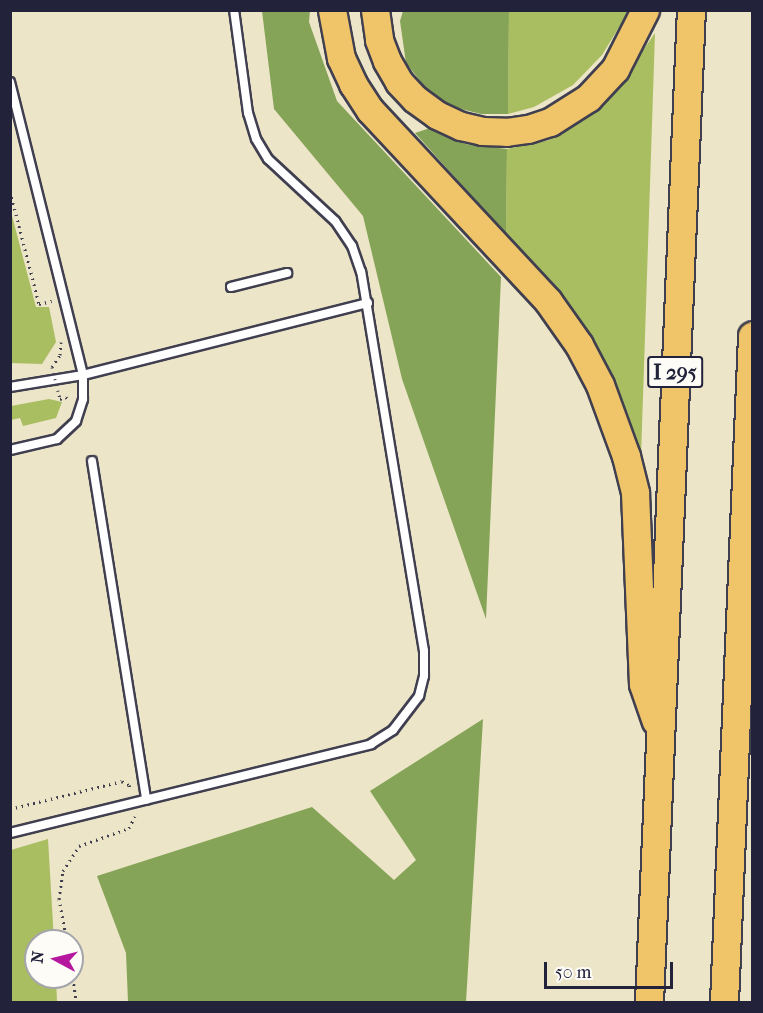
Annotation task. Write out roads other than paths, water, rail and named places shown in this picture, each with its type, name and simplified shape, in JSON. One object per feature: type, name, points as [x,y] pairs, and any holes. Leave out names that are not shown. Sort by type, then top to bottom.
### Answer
[{"type":"highway","points":[[332,10],[341,58],[353,84],[370,110],[548,301],[579,345],[600,385],[621,438],[635,493],[643,684],[661,734]]},
{"type":"highway","points":[[375,10],[379,40],[387,61],[399,82],[415,99],[437,115],[460,126],[506,132],[528,129],[550,122],[588,98],[615,69],[645,10]]},
{"type":"highway","name":"I 295","points":[[649,1002],[691,10]]},
{"type":"highway","points":[[724,1002],[753,336]]},
{"type":"lane","points":[[10,833],[371,744],[393,730],[419,696],[424,676],[424,651],[368,303],[352,246],[335,221],[268,159],[256,139],[248,113],[234,10]]},
{"type":"lane","points":[[10,82],[83,375],[83,399],[76,421],[57,439],[10,450]]},
{"type":"lane","points":[[231,287],[287,273]]},
{"type":"lane","points":[[10,387],[83,375],[368,303]]},
{"type":"lane","points":[[92,461],[146,800]]}]
